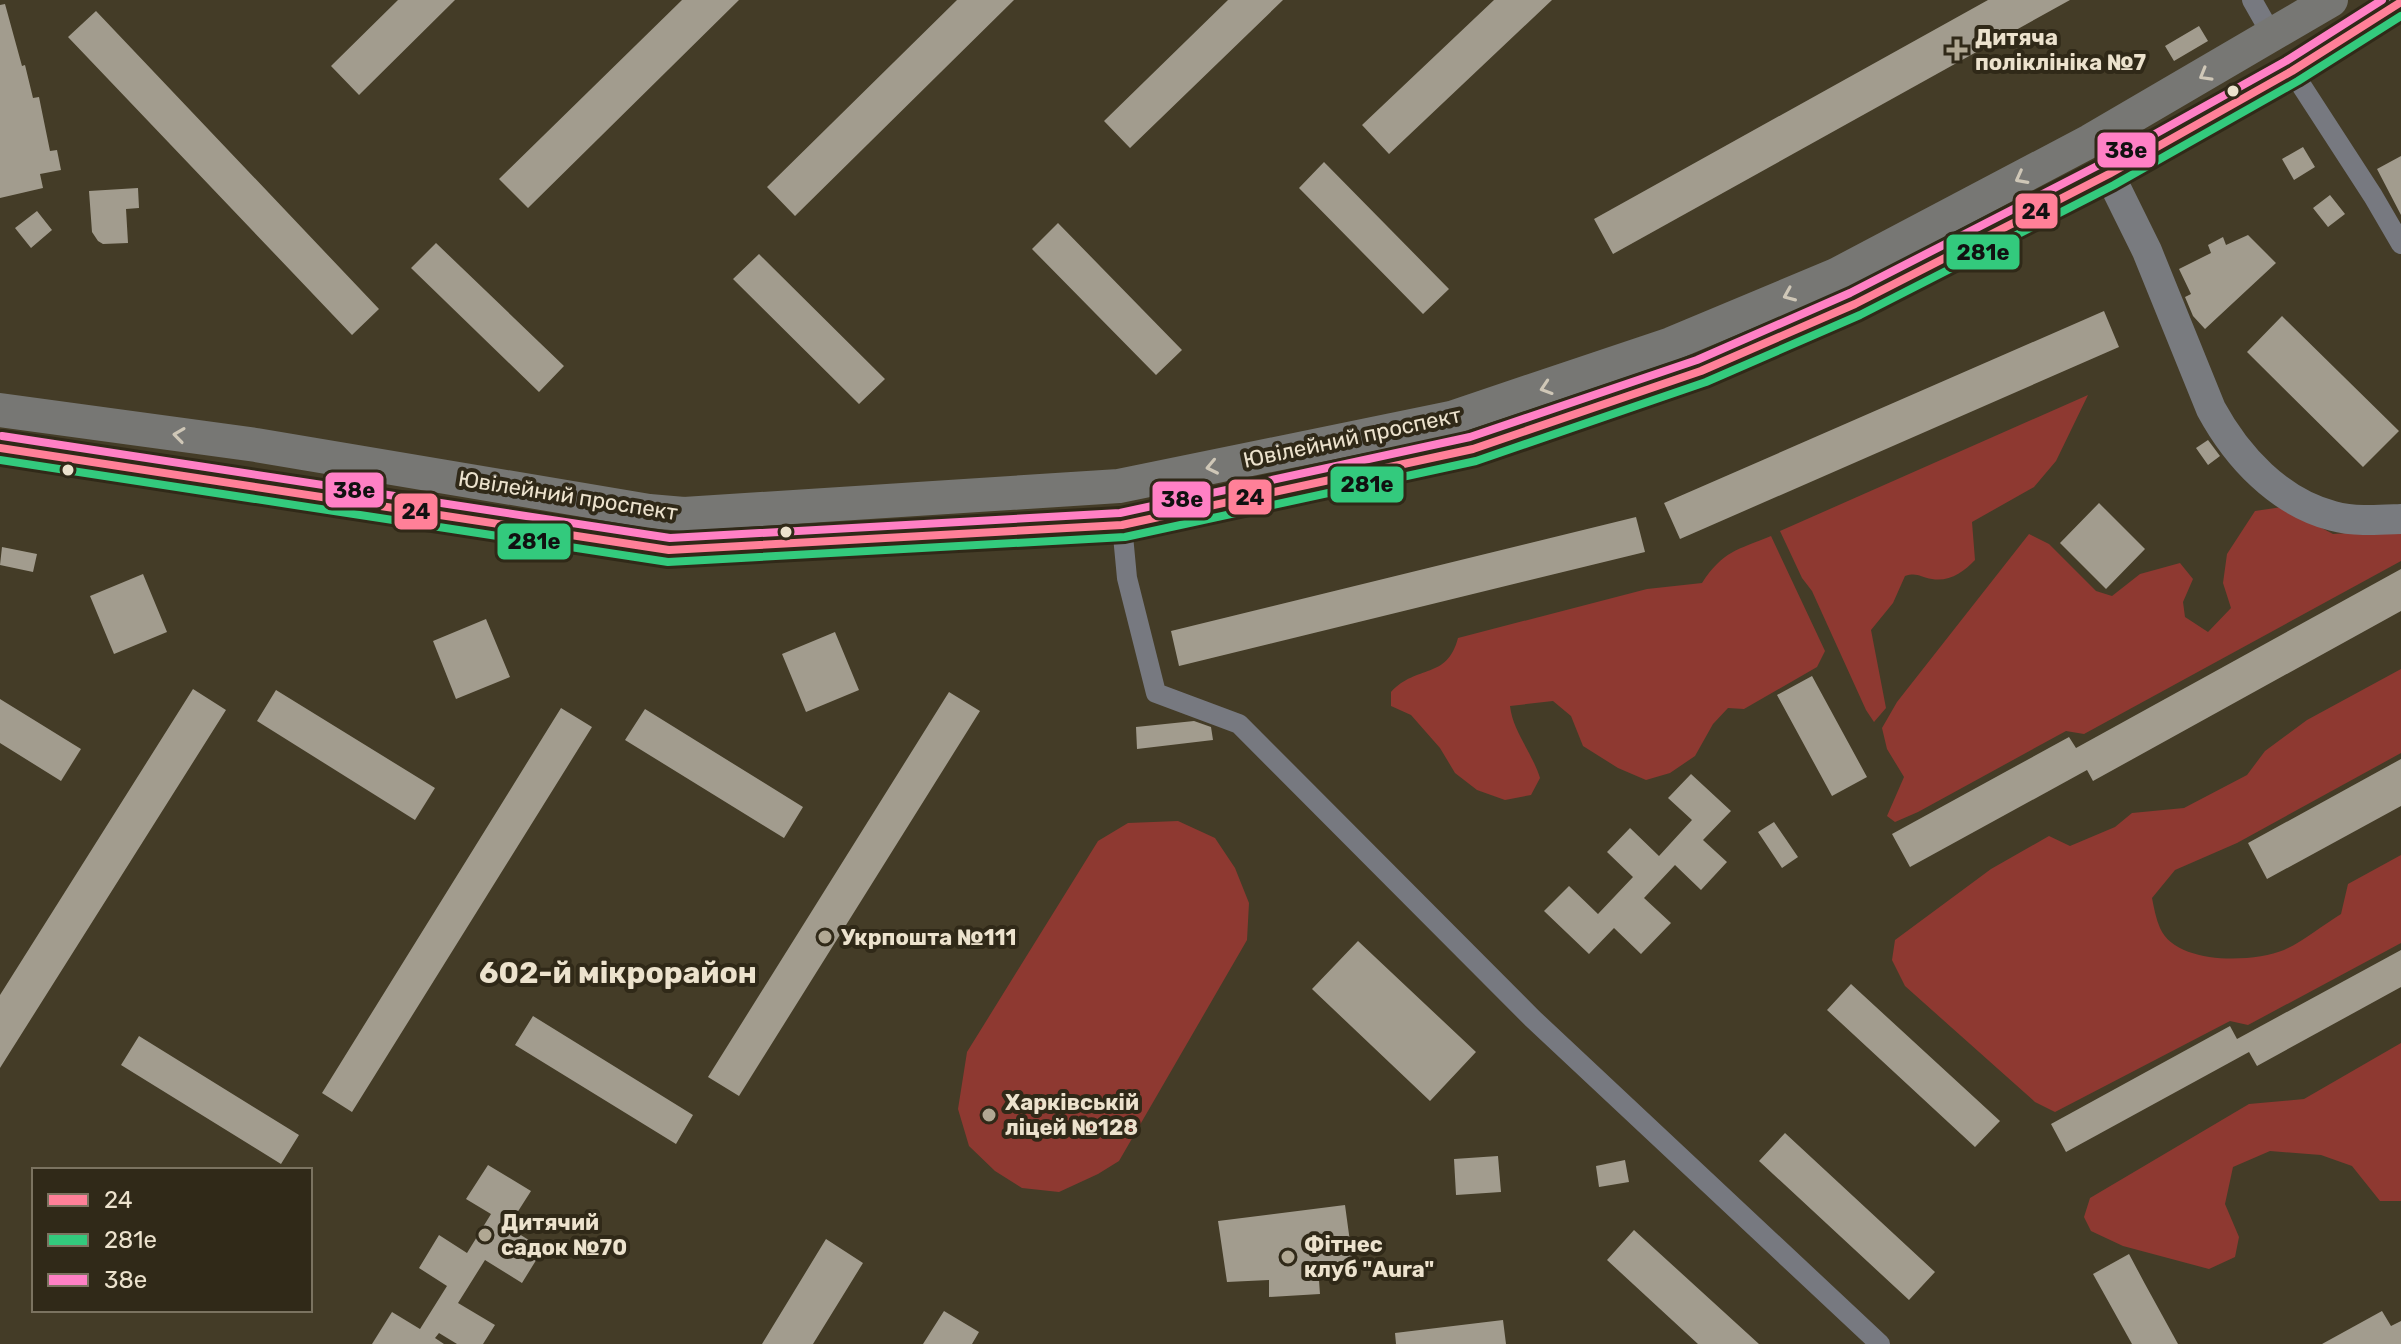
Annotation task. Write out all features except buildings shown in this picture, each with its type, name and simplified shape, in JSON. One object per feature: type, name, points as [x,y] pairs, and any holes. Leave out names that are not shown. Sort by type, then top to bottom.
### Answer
[{"type":"main road","name":"Ювілейний проспект","points":[[0,410],[256,445],[649,511],[684,514],[1119,486],[1451,418],[1671,344],[1836,275],[2090,141],[2273,37],[2331,0]]},
{"type":"main road","name":"Ювілейний проспект","points":[[0,448],[669,550],[1122,525],[1473,449],[1701,371],[1855,304],[2109,174],[2292,71],[2401,2]]},
{"type":"main road","points":[[1119,486],[1122,525]]},
{"type":"street","points":[[2252,0],[2273,37]]},
{"type":"street","points":[[2292,71],[2401,244]]},
{"type":"street","points":[[2109,174],[2147,251],[2211,409],[2224,433],[2245,458],[2291,498],[2319,512],[2352,519],[2401,519]]},
{"type":"street","points":[[1122,525],[1127,578],[1156,693],[1239,724],[1533,1019],[1880,1344]]},
{"type":"shaded area","points":[[2088,395],[2056,461],[2034,487],[1972,522],[1975,560],[1971,564],[1944,579],[1905,576],[1893,603],[1871,630],[1886,708],[1874,722],[1780,531]]},
{"type":"shaded area","points":[[2282,507],[2333,534],[2401,530],[2401,561],[2084,734],[2066,731],[1918,812],[1895,822],[1887,816],[1904,777],[1887,749],[1882,728],[1897,702],[2029,534],[2049,544],[2096,591],[2112,596],[2140,574],[2180,563],[2193,579],[2183,602],[2185,617],[2208,632],[2231,608],[2223,583],[2227,554],[2255,511]]},
{"type":"shaded area","points":[[1771,536],[1825,651],[1817,667],[1744,709],[1728,708],[1713,724],[1695,756],[1670,773],[1646,780],[1618,768],[1583,746],[1571,716],[1553,701],[1510,706],[1515,725],[1540,778],[1531,795],[1505,800],[1477,790],[1455,773],[1440,748],[1411,715],[1391,706],[1391,692],[1401,683],[1447,660],[1458,638],[1647,589],[1702,583],[1724,558]]},
{"type":"shaded area","points":[[2401,669],[2401,753],[2237,843],[2175,870],[2152,898],[2160,928],[2169,940],[2182,949],[2216,958],[2253,957],[2284,950],[2341,914],[2348,884],[2401,855],[2401,943],[2248,1025],[2230,1021],[2055,1112],[2035,1102],[1905,986],[1892,960],[1895,940],[1991,869],[2049,836],[2070,846],[2115,827],[2132,813],[2184,808],[2247,775],[2265,751],[2307,720]]},
{"type":"shaded area","points":[[1178,821],[1215,838],[1235,868],[1249,903],[1247,940],[1119,1161],[1059,1192],[1022,1188],[995,1171],[969,1146],[958,1109],[967,1052],[1098,841],[1128,823]]},
{"type":"shaded area","points":[[2401,1043],[2401,1201],[2380,1201],[2352,1166],[2321,1155],[2270,1151],[2233,1167],[2225,1204],[2239,1237],[2235,1257],[2209,1269],[2123,1246],[2091,1231],[2084,1217],[2090,1198],[2249,1104],[2304,1099]]},
{"type":"transit line","name":"38е","points":[[2,436],[670,538],[1120,513],[1470,437],[1697,360],[1850,293],[2103,163],[2286,61],[2382,0]]},
{"type":"transit line","name":"24","points":[[0,448],[669,550],[1122,525],[1473,449],[1701,371],[1855,304],[2109,174],[2292,71],[2401,2]]},
{"type":"transit line","name":"281е","points":[[0,460],[668,562],[1125,537],[1476,461],[1706,382],[1860,315],[2114,185],[2298,81],[2401,16]]},
{"type":"place","name":"Дитяча поліклініка №7","points":[[1957,50]]},
{"type":"place","name":"Укрпошта №111","points":[[825,937]]},
{"type":"place","name":"Харківській ліцей №128","points":[[989,1115]]},
{"type":"place","name":"Дитячий садок №70","points":[[485,1235]]},
{"type":"place","name":"Фітнес клуб \"Aura\"","points":[[1288,1257]]},
{"type":"district","name":"602-й мікрорайон","points":[[618,973]]}]
